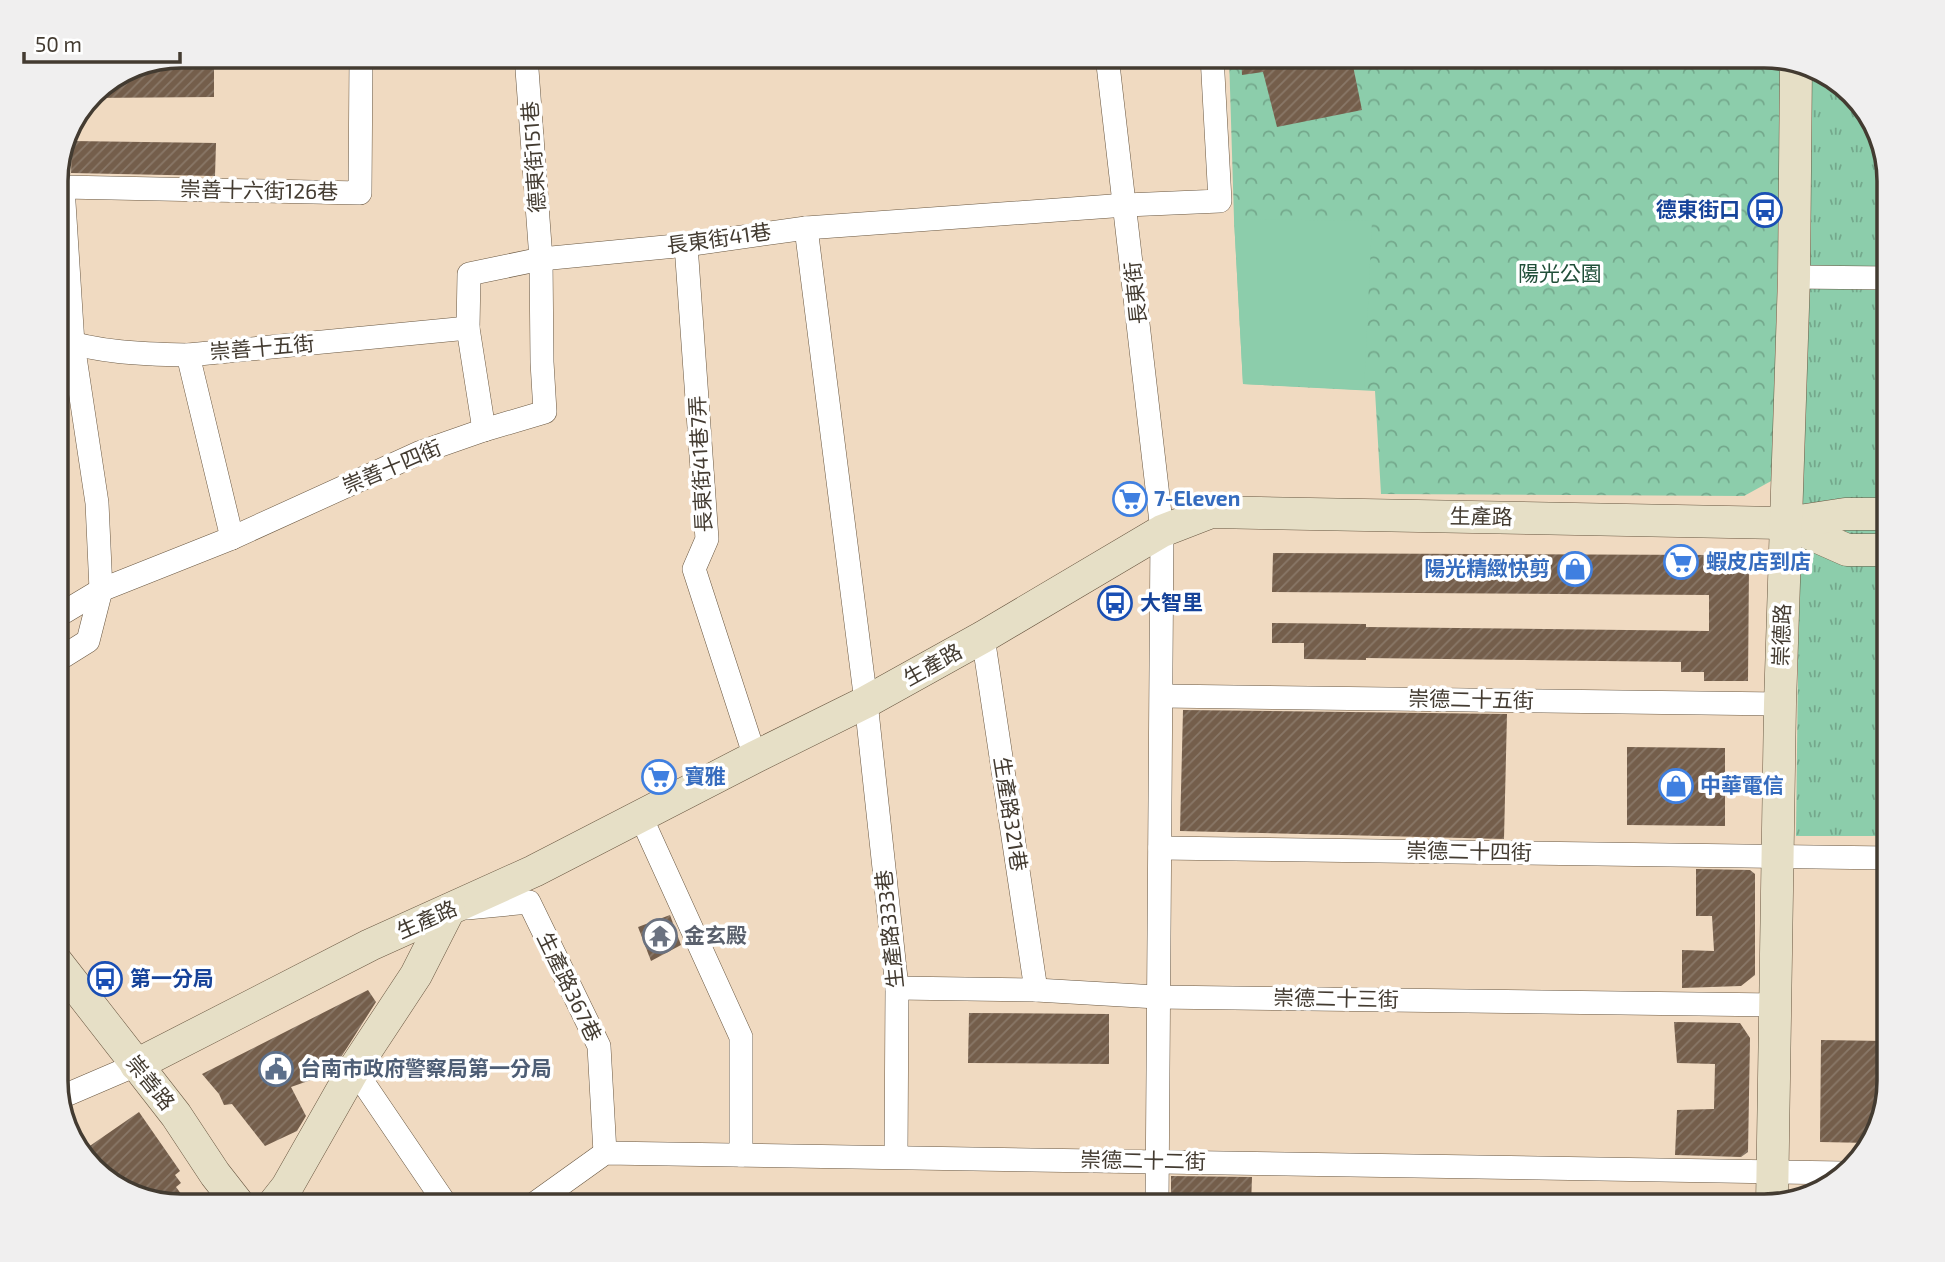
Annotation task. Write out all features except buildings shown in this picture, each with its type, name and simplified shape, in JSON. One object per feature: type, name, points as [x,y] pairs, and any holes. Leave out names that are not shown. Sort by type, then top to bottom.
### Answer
[{"type":"street","name":"崇善十六街126巷","points":[[68,181],[360,193],[361,68]]},
{"type":"street","name":"德東街151巷","points":[[527,68],[541,258]]},
{"type":"street","name":"長東街","points":[[1109,68],[1162,531],[1157,1194]]},
{"type":"street","name":"長東街41巷","points":[[484,430],[468,328],[469,274],[541,258],[686,245],[806,228],[1126,205],[1220,201],[1213,68]]},
{"type":"street","name":"崇德路","points":[[1772,1193],[1780,704],[1794,277],[1796,73]]},
{"type":"street","name":"生產路333巷","points":[[806,228],[866,702],[897,988],[896,1157]]},
{"type":"street","name":"長東街41巷7弄","points":[[686,245],[707,539],[694,569],[755,757]]},
{"type":"street","name":"崇善十四街","points":[[68,610],[101,590],[232,538],[421,452],[545,412],[541,258]]},
{"type":"street","points":[[1794,277],[1877,278]]},
{"type":"street","name":"崇善十五街","points":[[68,341],[151,355],[188,355],[468,328]]},
{"type":"street","points":[[188,355],[232,538]]},
{"type":"street","points":[[68,356],[97,503],[101,590],[89,641],[68,654]]},
{"type":"street","name":"生產路","points":[[136,1065],[370,945],[523,877],[866,702],[983,637],[1162,531],[1211,512],[1786,523],[1845,514],[1877,514]]},
{"type":"street","name":"生產路","points":[[1786,523],[1847,550],[1877,550]]},
{"type":"street","name":"生產路321巷","points":[[983,637],[1036,990]]},
{"type":"street","name":"崇德二十五街","points":[[1162,696],[1780,704]]},
{"type":"street","points":[[641,817],[741,1037],[741,1155]]},
{"type":"street","name":"崇德二十四街","points":[[1160,848],[1877,858]]},
{"type":"street","name":"生產路367巷","points":[[449,910],[529,902],[599,1046],[605,1153]]},
{"type":"street","points":[[281,1194],[354,1069],[416,975],[449,910]]},
{"type":"street","name":"崇善路","points":[[68,977],[176,1115],[231,1194]]},
{"type":"street","name":"崇德二十三街","points":[[897,988],[1036,990],[1157,997],[1776,1005]]},
{"type":"street","points":[[69,1094],[136,1065]]},
{"type":"street","points":[[354,1069],[439,1194]]},
{"type":"street","points":[[548,1194],[605,1153]]},
{"type":"street","name":"崇德二十二街","points":[[605,1153],[1829,1173]]},
{"type":"green space","name":"陽光公園","points":[[1229,68],[1782,70],[1773,480],[1744,496],[1381,494],[1375,391],[1243,384]]},
{"type":"green space","points":[[1805,77],[1827,87],[1849,107],[1865,131],[1875,159],[1877,836],[1796,836]]},
{"type":"green space","points":[[1234,219],[1372,221],[1364,390],[1243,384]]},
{"type":"place","name":"德東街口","points":[[1765,210]]},
{"type":"place","name":"7-Eleven","points":[[1130,499]]},
{"type":"place","name":"蝦皮店到店","points":[[1681,562]]},
{"type":"place","name":"陽光精緻快剪","points":[[1575,569]]},
{"type":"place","name":"大智里","points":[[1115,603]]},
{"type":"place","name":"寶雅","points":[[659,777]]},
{"type":"place","name":"中華電信","points":[[1676,786]]},
{"type":"place","name":"金玄殿","points":[[660,936]]},
{"type":"place","name":"第一分局","points":[[105,979]]},
{"type":"place","name":"台南市政府警察局第一分局","points":[[276,1069]]}]
